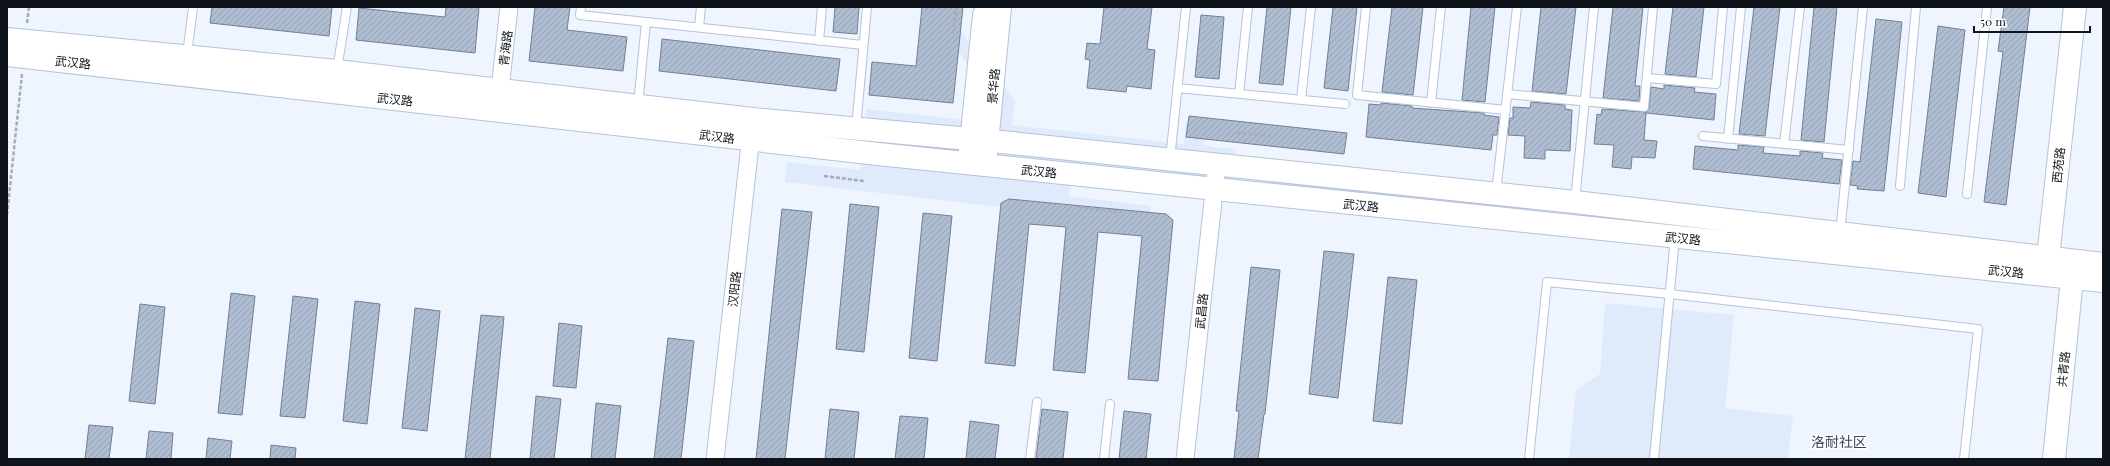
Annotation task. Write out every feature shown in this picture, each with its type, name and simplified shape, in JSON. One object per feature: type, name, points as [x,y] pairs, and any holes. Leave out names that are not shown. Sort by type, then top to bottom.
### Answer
[{"type":"main road","name":"景华路","points":[[977,164],[985,7]]},
{"type":"main road","name":"景华路","points":[[979,140],[1000,7]]},
{"type":"main road","name":"西苑路","points":[[2048,258],[2075,7]]},
{"type":"main road","name":"武汉路","points":[[16,48],[187,58],[337,71],[638,106],[752,129],[856,128],[1170,159],[1575,202],[1676,226],[2103,281]]},
{"type":"main road","name":"武汉路","points":[[16,48],[752,129],[977,164],[1214,189],[1676,226],[1839,234],[2103,264]]},
{"type":"main road","points":[[2048,258],[2072,278],[2103,264]]},
{"type":"main road","name":"共青路","points":[[2054,459],[2072,278]]},
{"type":"street","name":"青海路","points":[[500,90],[509,7]]},
{"type":"street","name":"汉阳路","points":[[715,459],[752,129]]},
{"type":"street","name":"武昌路","points":[[1184,459],[1217,164]]},
{"type":"lane","points":[[187,58],[193,7]]},
{"type":"lane","points":[[337,71],[347,7]]},
{"type":"lane","points":[[580,7],[580,15],[863,45]]},
{"type":"lane","points":[[699,27],[701,7]]},
{"type":"lane","points":[[819,41],[822,7]]},
{"type":"lane","points":[[856,128],[866,7]]},
{"type":"lane","points":[[1170,159],[1186,7]]},
{"type":"lane","points":[[1239,94],[1248,7]]},
{"type":"lane","points":[[1301,100],[1312,7]]},
{"type":"lane","points":[[1366,7],[1357,95],[1506,110]]},
{"type":"lane","points":[[1431,103],[1441,7]]},
{"type":"lane","points":[[1496,194],[1517,7]]},
{"type":"lane","points":[[1575,202],[1594,7]]},
{"type":"lane","points":[[1507,94],[1644,107],[1653,7]]},
{"type":"lane","points":[[1647,78],[1716,84],[1723,7]]},
{"type":"lane","points":[[1728,139],[1741,7]]},
{"type":"lane","points":[[1784,144],[1800,7]]},
{"type":"lane","points":[[1839,234],[1863,7]]},
{"type":"lane","points":[[1900,186],[1916,7]]},
{"type":"lane","points":[[1967,194],[1987,7]]},
{"type":"lane","points":[[638,106],[646,22]]},
{"type":"lane","points":[[1178,88],[1345,104]]},
{"type":"lane","points":[[1703,136],[1849,150]]},
{"type":"lane","points":[[1654,459],[1676,226]]},
{"type":"lane","points":[[1529,459],[1548,282],[1670,294],[1978,330],[1964,459]]},
{"type":"lane","points":[[1030,459],[1037,402]]},
{"type":"lane","points":[[1104,459],[1110,404]]},
{"type":"path","points":[[7,215],[16,48],[29,7]]},
{"type":"path","points":[[953,33],[956,7]]},
{"type":"path","points":[[1236,133],[1273,136]]},
{"type":"path","points":[[824,176],[864,181]]},
{"type":"path","points":[[1078,207],[1122,212]]},
{"type":"shaded area","points":[[960,30],[1015,100],[1012,125],[1184,144],[1186,121],[1282,129],[1205,138],[1204,146],[1236,149],[1233,180],[1071,176],[1069,196],[1151,206],[1149,224],[785,182],[787,162],[860,170],[866,109],[993,123],[995,99],[946,36]]},
{"type":"shaded area","points":[[1605,303],[1734,315],[1725,408],[1793,416],[1788,459],[1569,459],[1576,390],[1600,374]]},
{"type":"building","points":[[212,7],[332,7],[329,36],[210,23]]},
{"type":"building","points":[[446,7],[479,7],[475,53],[356,40],[359,8],[445,17]]},
{"type":"building","points":[[535,7],[570,7],[567,30],[627,37],[623,71],[529,61]]},
{"type":"building","points":[[835,7],[859,7],[857,34],[833,32]]},
{"type":"building","points":[[922,7],[963,7],[953,103],[869,95],[872,62],[916,66]]},
{"type":"building","points":[[1104,7],[1152,7],[1147,49],[1155,50],[1151,89],[1127,86],[1126,92],[1087,88],[1090,60],[1085,59],[1087,43],[1100,44]]},
{"type":"building","points":[[1267,7],[1291,7],[1283,85],[1259,83]]},
{"type":"building","points":[[1333,7],[1357,7],[1348,91],[1324,88]]},
{"type":"building","points":[[1392,7],[1423,7],[1413,95],[1382,92]]},
{"type":"building","points":[[1471,7],[1495,7],[1485,102],[1462,100]]},
{"type":"building","points":[[1541,7],[1576,7],[1566,94],[1532,91]]},
{"type":"building","points":[[1613,7],[1643,7],[1635,86],[1640,86],[1639,101],[1603,98]]},
{"type":"building","points":[[1673,7],[1704,7],[1696,77],[1665,74]]},
{"type":"building","points":[[1754,7],[1780,7],[1765,136],[1739,134]]},
{"type":"building","points":[[1814,7],[1837,7],[1824,142],[1801,140]]},
{"type":"building","points":[[2004,7],[2030,7],[2006,205],[1984,202],[2003,52],[1998,51]]},
{"type":"building","points":[[1201,15],[1224,17],[1219,79],[1195,77]]},
{"type":"building","points":[[1876,19],[1902,22],[1884,191],[1857,189],[1858,186],[1850,185],[1853,161],[1860,162]]},
{"type":"building","points":[[1938,26],[1965,30],[1946,197],[1918,193]]},
{"type":"building","points":[[662,39],[840,59],[836,91],[659,71]]},
{"type":"building","points":[[1664,85],[1695,88],[1694,92],[1716,94],[1714,120],[1646,113],[1644,140],[1657,141],[1655,158],[1632,157],[1631,169],[1612,167],[1614,145],[1594,144],[1597,114],[1601,115],[1602,109],[1646,112],[1649,107],[1651,87],[1664,89]]},
{"type":"building","points":[[1531,102],[1565,105],[1565,109],[1572,110],[1570,151],[1545,150],[1545,159],[1524,158],[1525,136],[1508,135],[1510,118],[1513,118],[1513,107],[1530,108]]},
{"type":"building","points":[[1381,103],[1412,106],[1412,108],[1484,113],[1484,115],[1499,117],[1497,135],[1493,135],[1491,150],[1366,137],[1369,104],[1381,105]]},
{"type":"building","points":[[1189,116],[1347,133],[1344,154],[1186,137]]},
{"type":"building","points":[[1738,145],[1764,147],[1763,153],[1800,156],[1800,151],[1823,153],[1822,158],[1842,160],[1839,184],[1693,169],[1695,146],[1738,150]]},
{"type":"building","points":[[1009,199],[1166,214],[1173,220],[1158,381],[1128,379],[1142,236],[1098,232],[1085,373],[1053,370],[1066,227],[1029,224],[1015,366],[985,363],[1001,203]]},
{"type":"building","points":[[850,204],[879,207],[864,352],[836,349]]},
{"type":"building","points":[[782,209],[812,212],[785,459],[756,459]]},
{"type":"building","points":[[923,213],[952,216],[937,361],[909,358]]},
{"type":"building","points":[[1324,251],[1354,254],[1338,398],[1309,394]]},
{"type":"building","points":[[1251,267],[1280,270],[1265,414],[1258,459],[1234,459],[1239,411],[1236,411]]},
{"type":"building","points":[[1388,277],[1417,280],[1402,424],[1373,421]]},
{"type":"building","points":[[231,293],[255,296],[242,415],[218,413]]},
{"type":"building","points":[[293,296],[318,299],[305,418],[280,416]]},
{"type":"building","points":[[355,301],[380,304],[367,424],[343,421]]},
{"type":"building","points":[[140,304],[165,307],[155,404],[129,401]]},
{"type":"building","points":[[415,308],[440,311],[427,431],[402,428]]},
{"type":"building","points":[[481,315],[504,317],[490,459],[465,459]]},
{"type":"building","points":[[559,323],[582,326],[576,388],[553,386]]},
{"type":"building","points":[[668,338],[694,341],[681,459],[654,459]]},
{"type":"building","points":[[536,396],[561,399],[554,459],[530,459]]},
{"type":"building","points":[[596,403],[621,406],[615,459],[591,459]]},
{"type":"building","points":[[830,409],[859,412],[854,459],[825,459]]},
{"type":"building","points":[[1042,409],[1068,412],[1063,459],[1036,459]]},
{"type":"building","points":[[1124,411],[1151,414],[1146,459],[1119,459]]},
{"type":"building","points":[[900,416],[928,418],[924,459],[895,459]]},
{"type":"building","points":[[970,421],[999,425],[995,459],[966,459]]},
{"type":"building","points":[[89,425],[113,427],[109,459],[85,459]]},
{"type":"building","points":[[149,431],[173,433],[171,459],[146,459]]},
{"type":"building","points":[[208,438],[232,441],[230,459],[206,459]]},
{"type":"building","points":[[271,445],[296,448],[295,459],[270,459]]},
{"type":"district","name":"洛耐社区","points":[[1839,441]]}]
